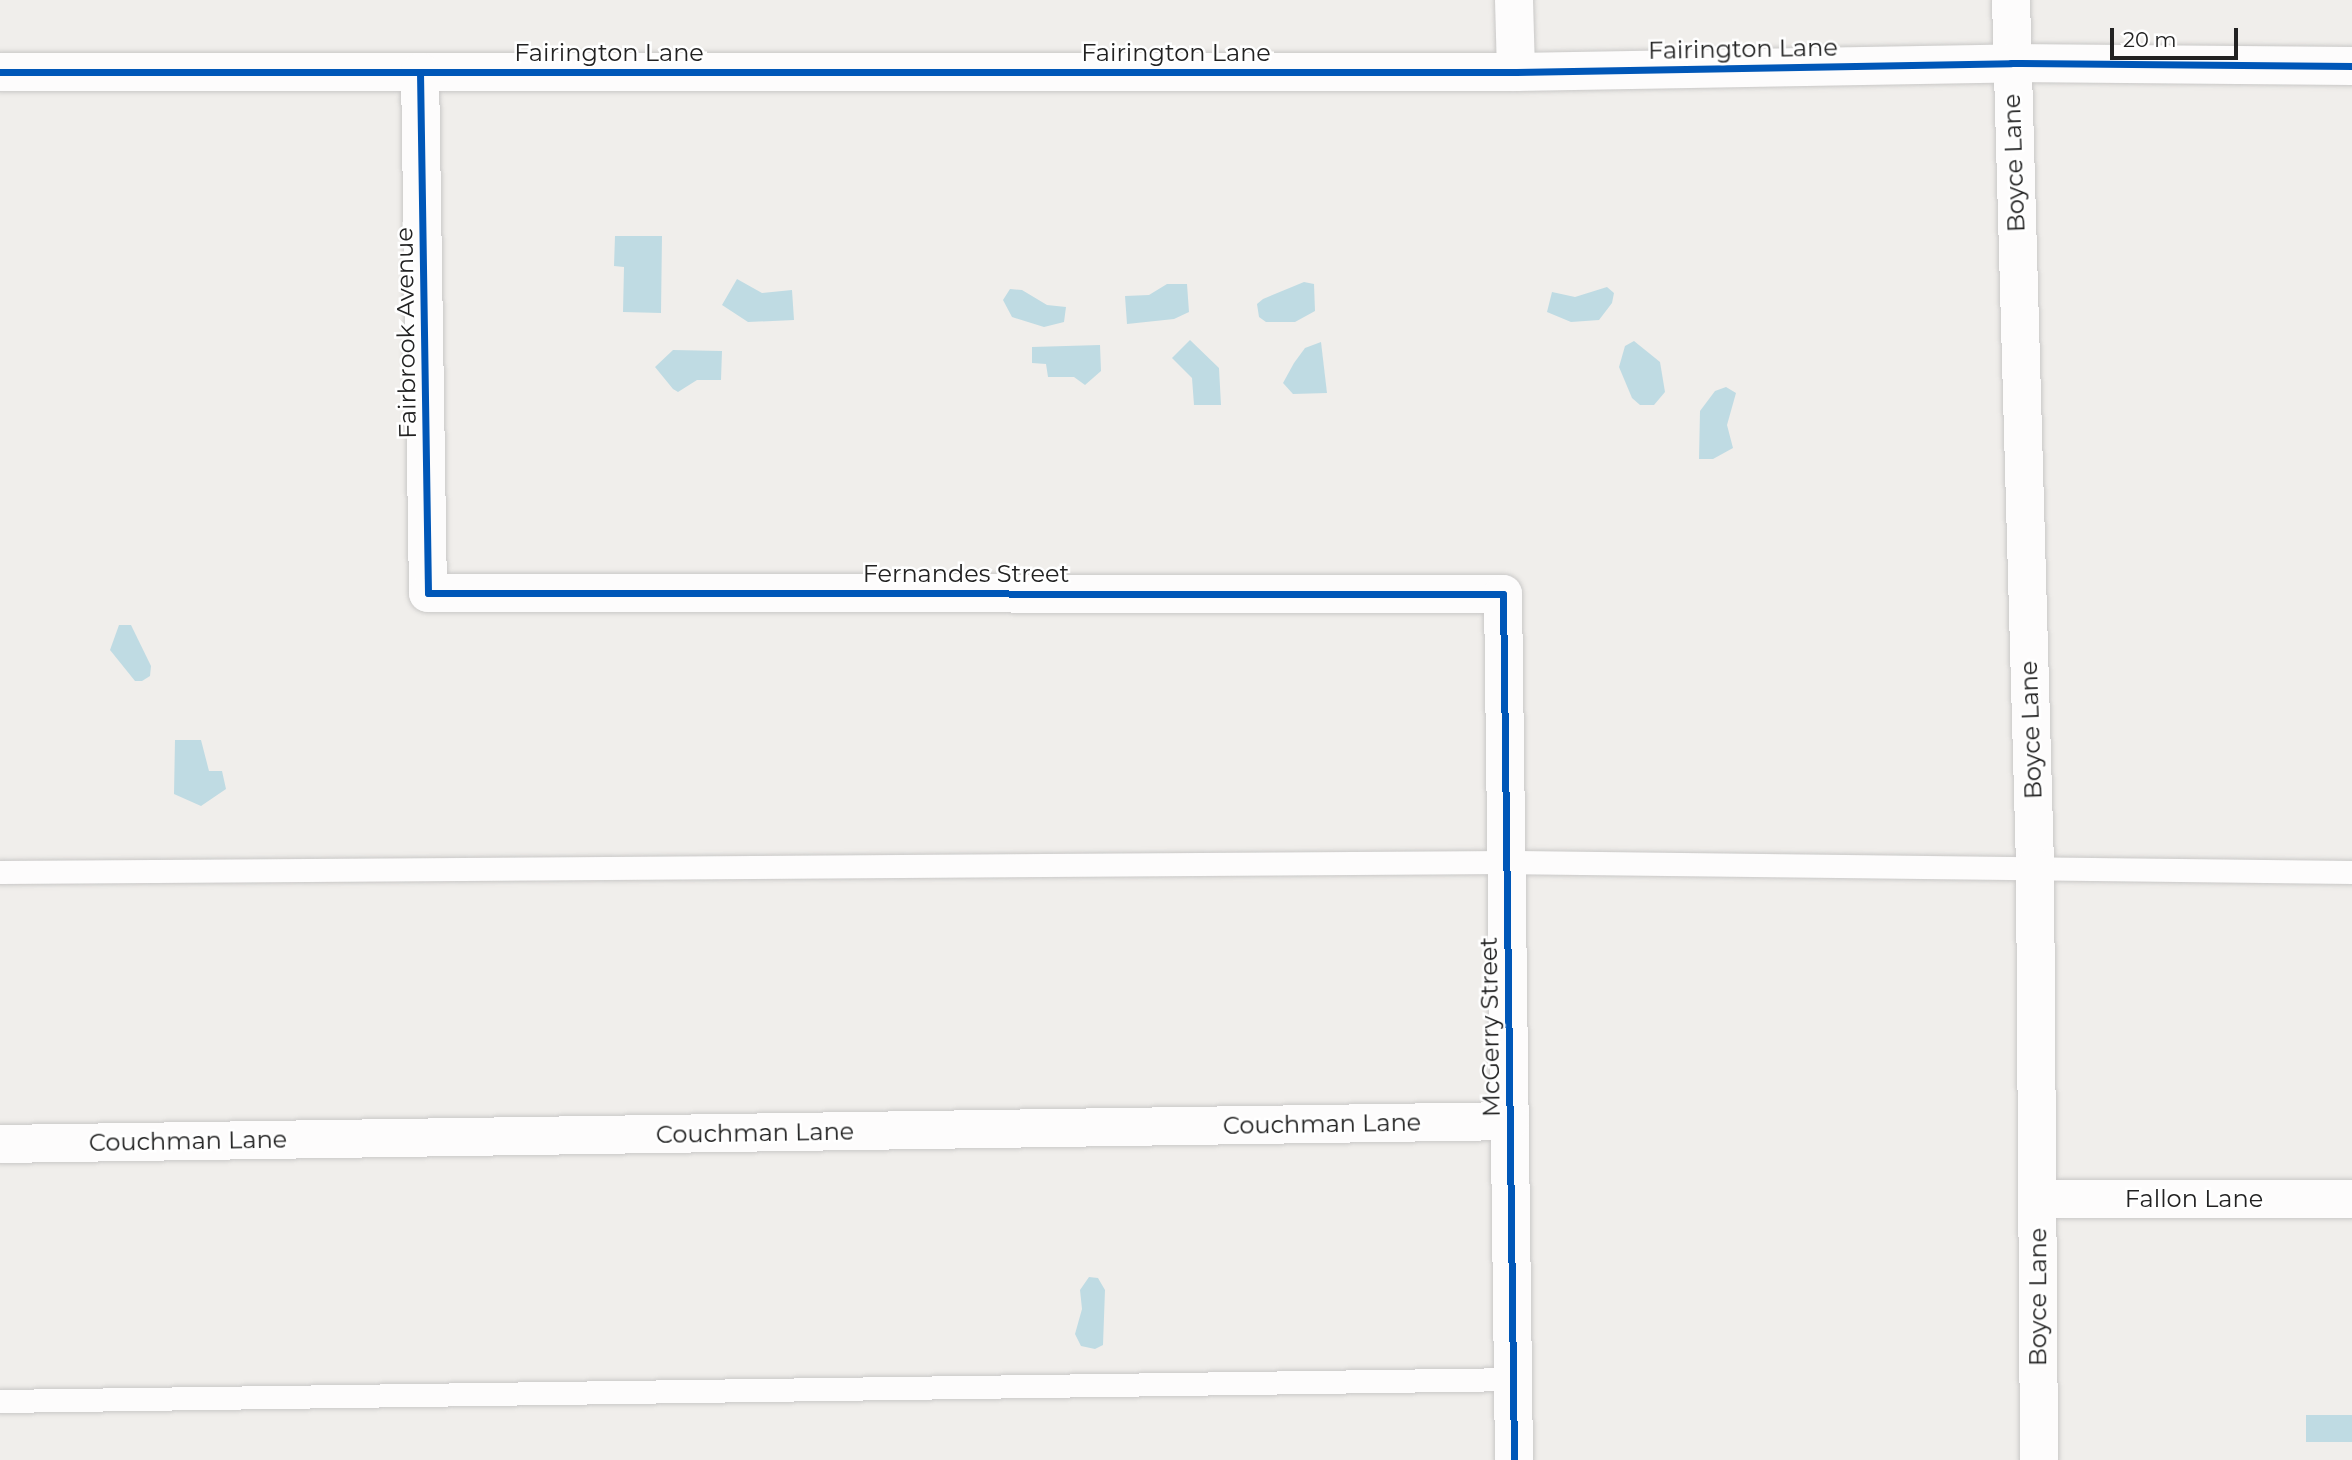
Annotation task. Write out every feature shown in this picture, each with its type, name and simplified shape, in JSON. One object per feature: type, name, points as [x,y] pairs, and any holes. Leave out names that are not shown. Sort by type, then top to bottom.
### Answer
[{"type":"street","points":[[1514,0],[1516,72]]},
{"type":"street","name":"Boyce Lane","points":[[2011,0],[2035,867],[2039,1460]]},
{"type":"street","name":"Fairington Lane","points":[[0,72],[1516,72],[2011,63],[2352,66]]},
{"type":"street","name":"Fairbrook Avenue","points":[[420,72],[428,593]]},
{"type":"street","name":"Fernandes Street","points":[[428,593],[1503,594]]},
{"type":"street","name":"McGerry Street","points":[[1503,594],[1514,1460]]},
{"type":"street","name":"Couchman Lane","points":[[0,1144],[1510,1121]]},
{"type":"street","name":"Fallon Lane","points":[[2037,1199],[2352,1199]]},
{"type":"lane","points":[[0,872],[1507,862],[2352,872]]},
{"type":"lane","points":[[0,1401],[1513,1379]]},
{"type":"water","points":[[615,236],[662,236],[661,313],[623,312],[624,267],[614,266]]},
{"type":"water","points":[[737,279],[762,293],[792,290],[794,320],[748,322],[722,305]]},
{"type":"water","points":[[1304,282],[1314,284],[1315,311],[1295,322],[1266,322],[1259,317],[1257,304],[1263,299]]},
{"type":"water","points":[[1167,284],[1187,284],[1189,312],[1174,319],[1127,324],[1125,296],[1149,295]]},
{"type":"water","points":[[1607,287],[1614,293],[1612,303],[1599,320],[1571,322],[1547,312],[1552,292],[1575,297]]},
{"type":"water","points":[[1010,289],[1022,290],[1047,305],[1066,307],[1064,322],[1044,327],[1012,317],[1003,300]]},
{"type":"water","points":[[1190,340],[1219,368],[1221,405],[1194,405],[1192,378],[1172,358]]},
{"type":"water","points":[[1634,341],[1660,362],[1665,392],[1654,405],[1640,405],[1632,398],[1619,367],[1625,346]]},
{"type":"water","points":[[1321,342],[1327,393],[1293,394],[1283,383],[1305,348]]},
{"type":"water","points":[[1100,345],[1101,371],[1085,385],[1074,377],[1048,377],[1046,364],[1032,363],[1032,347]]},
{"type":"water","points":[[673,350],[722,351],[721,380],[697,380],[678,392],[673,389],[655,367]]},
{"type":"water","points":[[1726,387],[1736,393],[1727,425],[1733,448],[1713,459],[1699,459],[1700,411],[1715,391]]},
{"type":"water","points":[[119,625],[131,625],[151,666],[150,676],[142,681],[135,681],[110,650]]},
{"type":"water","points":[[175,740],[201,740],[209,771],[222,771],[226,789],[201,806],[174,794]]},
{"type":"water","points":[[1089,1277],[1098,1278],[1105,1290],[1103,1345],[1095,1349],[1081,1346],[1075,1334],[1082,1309],[1080,1290]]},
{"type":"water","points":[[2306,1415],[2352,1415],[2352,1442],[2306,1442]]},
{"type":"cycle path","points":[[0,72],[1516,72],[2011,63],[2352,66]]},
{"type":"cycle path","points":[[420,72],[428,593],[1503,594],[1514,1460]]}]
